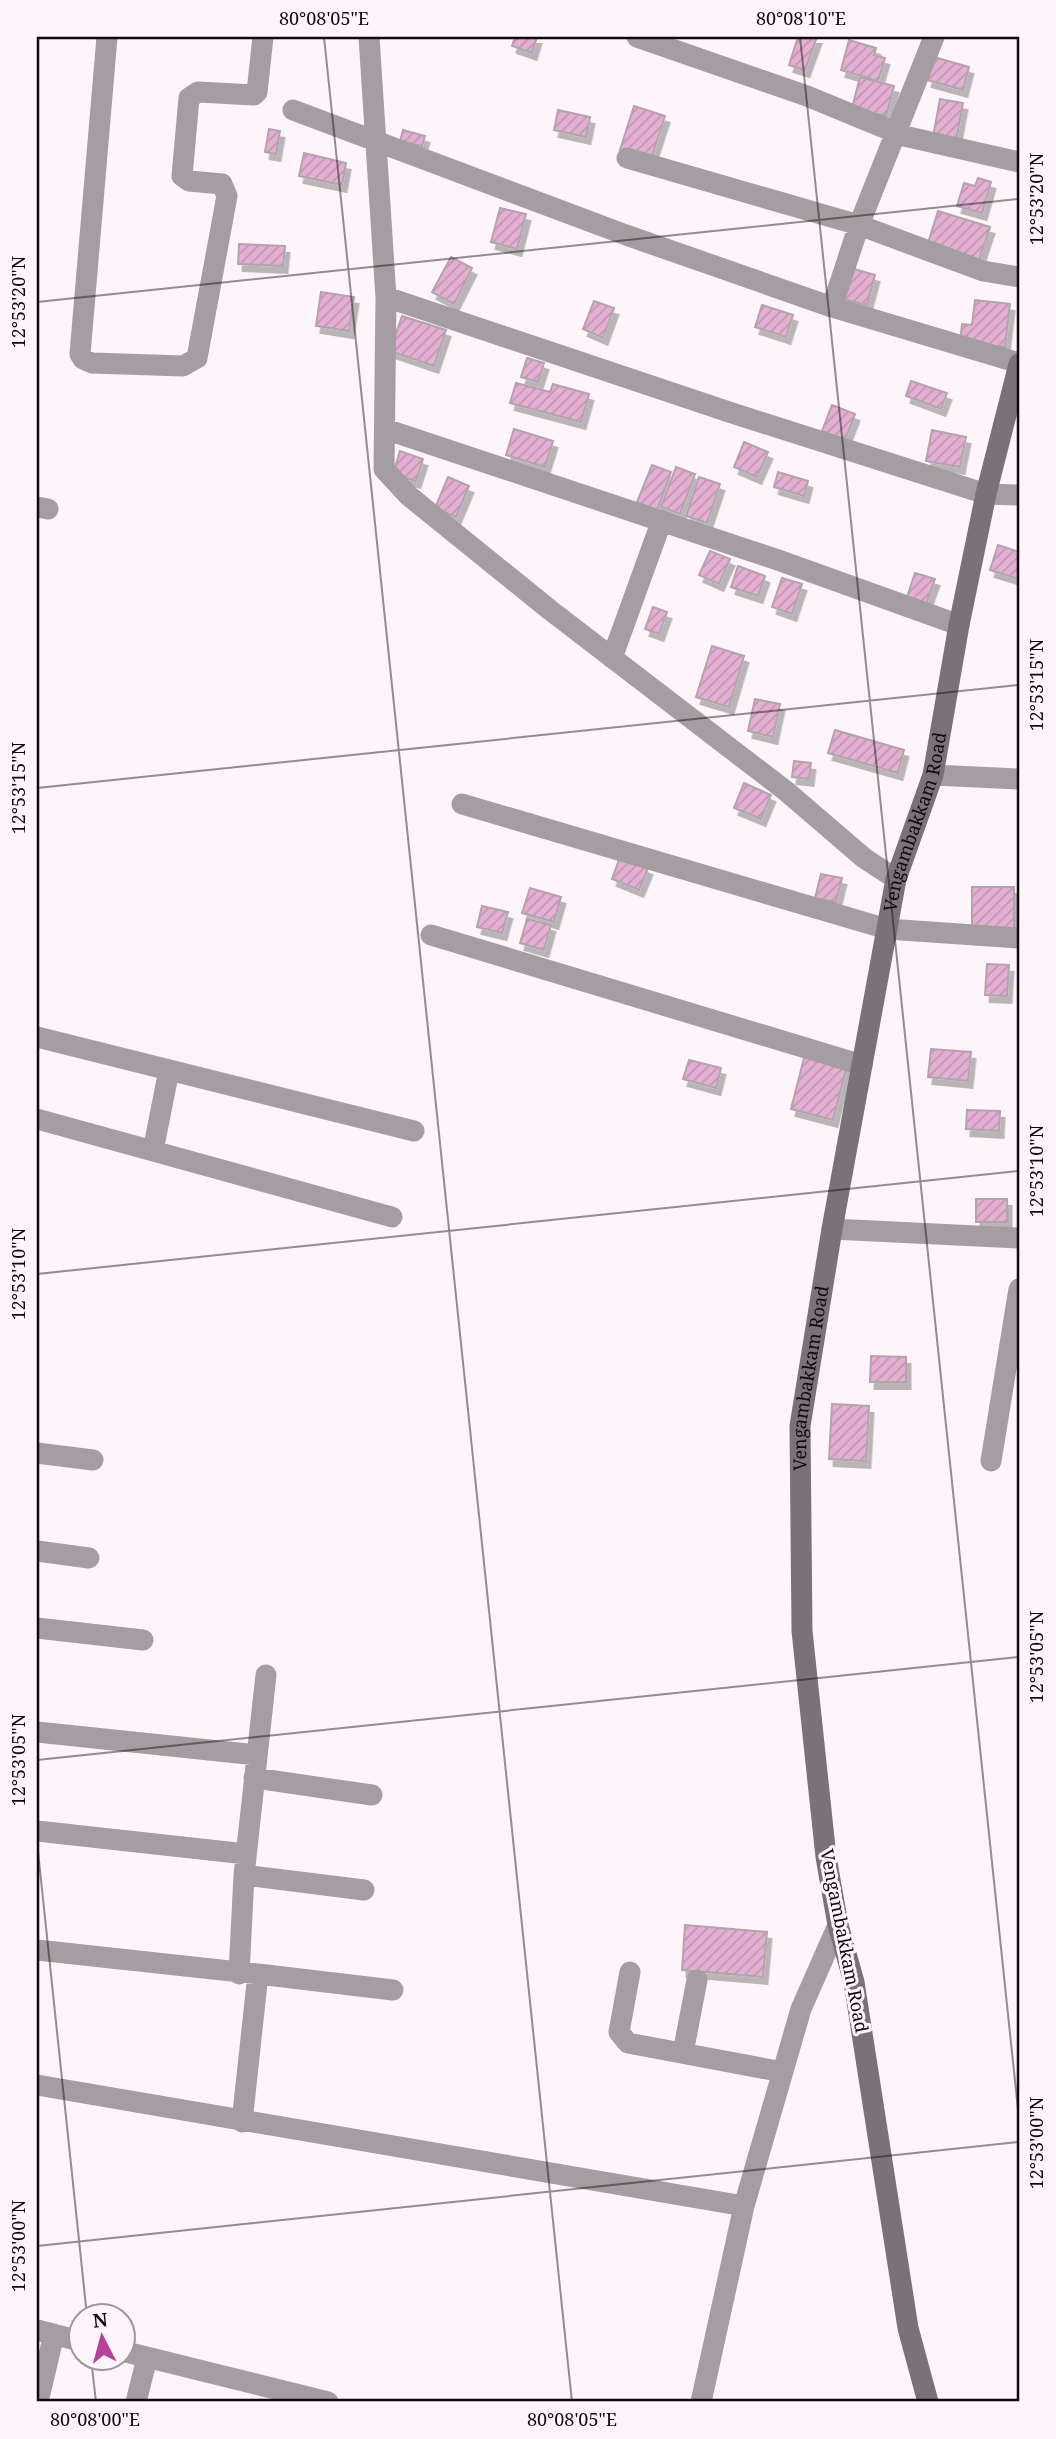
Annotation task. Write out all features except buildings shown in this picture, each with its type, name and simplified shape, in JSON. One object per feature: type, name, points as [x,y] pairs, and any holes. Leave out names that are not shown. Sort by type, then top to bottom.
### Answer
[{"type":"main road","name":"Vengambakkam Road","points":[[928,2402],[908,2328],[854,1982],[838,1925],[826,1857],[802,1631],[800,1426],[832,1229],[896,879],[933,775],[959,625],[986,494],[1019,364]]},
{"type":"street","points":[[107,37],[80,354],[83,359],[92,362],[183,366],[197,358],[227,197],[222,184],[189,181],[182,176],[189,98],[198,92],[254,95],[263,37]]},
{"type":"street","points":[[369,37],[386,297],[384,469],[397,485],[612,658],[786,791],[864,858],[896,879]]},
{"type":"street","points":[[637,37],[897,132],[1019,163]]},
{"type":"street","points":[[832,307],[859,225],[934,37]]},
{"type":"street","points":[[292,110],[626,235],[832,307],[1019,364]]},
{"type":"street","points":[[627,158],[859,225],[983,271],[1019,277]]},
{"type":"street","points":[[386,297],[732,414],[986,494],[1019,495]]},
{"type":"street","points":[[386,429],[662,520],[959,625]]},
{"type":"street","points":[[612,658],[662,520]]},
{"type":"street","points":[[933,775],[1019,779]]},
{"type":"street","points":[[461,804],[887,929],[1019,938]]},
{"type":"street","points":[[431,935],[862,1065]]},
{"type":"street","points":[[37,1037],[414,1131]]},
{"type":"street","points":[[153,1151],[169,1070]]},
{"type":"street","points":[[37,1119],[392,1217]]},
{"type":"street","points":[[832,1229],[1019,1238]]},
{"type":"street","points":[[991,1461],[1019,1289]]},
{"type":"street","points":[[37,1453],[93,1460]]},
{"type":"street","points":[[37,1551],[89,1558]]},
{"type":"street","points":[[37,1628],[143,1640]]},
{"type":"street","points":[[242,2122],[248,1974],[245,1865],[266,1675]]},
{"type":"street","points":[[37,1732],[257,1755]]},
{"type":"street","points":[[254,1778],[372,1795]]},
{"type":"street","points":[[37,1831],[245,1865],[364,1890]]},
{"type":"street","points":[[701,2402],[744,2206],[801,2010],[838,1925]]},
{"type":"street","points":[[37,1950],[393,1990]]},
{"type":"street","points":[[630,1972],[620,2032],[628,2043],[783,2072]]},
{"type":"street","points":[[683,2053],[697,1980]]},
{"type":"street","points":[[37,2085],[744,2206]]},
{"type":"street","points":[[38,2402],[45,2332],[66,2337]]},
{"type":"street","points":[[136,2355],[243,2393],[328,2402]]},
{"type":"street","points":[[136,2402],[148,2358]]}]
